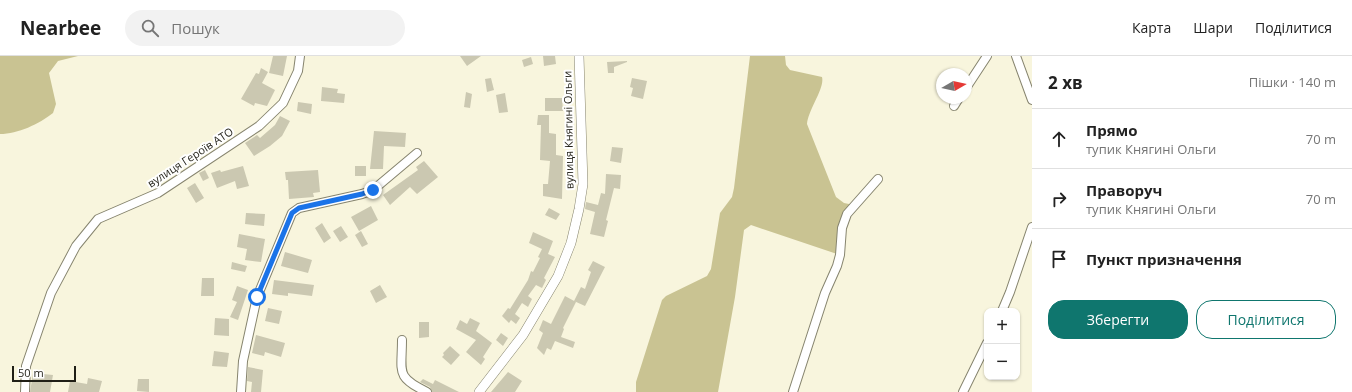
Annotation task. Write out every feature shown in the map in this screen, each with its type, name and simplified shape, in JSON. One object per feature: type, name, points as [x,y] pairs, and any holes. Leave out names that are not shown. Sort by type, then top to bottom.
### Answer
[{"type":"street","name":"вулиця Героїв АТО","points":[[25,392],[26,366],[51,293],[76,246],[98,219],[158,193],[259,126],[283,102],[298,71],[300,56]]},
{"type":"street","name":"вулиця Княгині Ольги","points":[[479,392],[526,329],[558,276],[571,243],[583,184],[579,56]]},
{"type":"street","points":[[972,79],[987,56]]},
{"type":"street","points":[[1016,56],[1032,100]]},
{"type":"street","points":[[241,392],[243,362],[257,297],[292,213],[299,208],[362,194],[373,190],[417,153]]},
{"type":"street","points":[[793,392],[825,293],[837,266],[840,255],[842,228],[847,214],[878,179]]},
{"type":"street","points":[[1003,308],[1032,227]]},
{"type":"street","points":[[402,340],[403,375],[410,384],[427,392]]},
{"type":"street","points":[[963,392],[987,344]]},
{"type":"shaded area","points":[[0,56],[78,56],[58,61],[49,73],[56,104],[53,113],[28,128],[7,134],[0,134]]},
{"type":"shaded area","points":[[750,56],[785,56],[786,65],[790,70],[822,77],[821,87],[810,112],[807,124],[836,197],[844,203],[854,205],[847,214],[840,255],[751,225],[744,230],[735,297],[718,392],[636,392],[636,382],[662,300],[666,296],[707,276],[711,269],[720,213],[732,197],[734,188]]},
{"type":"building","points":[[273,56],[287,56],[283,76],[269,73]]},
{"type":"building","points":[[460,56],[481,56],[467,66]]},
{"type":"building","points":[[543,56],[555,56],[556,64],[544,66]]},
{"type":"building","points":[[531,57],[533,64],[524,67],[522,60]]},
{"type":"building","points":[[627,61],[614,67],[614,73],[608,73],[607,62]]},
{"type":"building","points":[[261,68],[268,72],[262,83],[275,90],[267,106],[255,103],[254,106],[241,99],[256,73],[259,74]]},
{"type":"building","points":[[491,78],[494,90],[487,92],[485,79]]},
{"type":"building","points":[[632,78],[647,81],[643,99],[631,96],[633,88],[630,87]]},
{"type":"building","points":[[322,87],[338,89],[337,93],[345,94],[344,103],[321,101]]},
{"type":"building","points":[[466,92],[472,94],[470,108],[464,107]]},
{"type":"building","points":[[505,93],[508,112],[499,113],[496,95]]},
{"type":"building","points":[[545,98],[562,98],[563,111],[545,111]]},
{"type":"building","points":[[298,102],[312,104],[311,114],[297,111]]},
{"type":"building","points":[[538,115],[549,115],[549,133],[556,134],[556,155],[563,156],[562,199],[543,196],[543,184],[548,184],[550,161],[540,160],[541,125],[537,125]]},
{"type":"building","points":[[280,116],[290,121],[282,136],[254,156],[245,143],[257,135],[260,138],[275,125]]},
{"type":"building","points":[[374,131],[406,133],[405,147],[384,146],[383,169],[370,169]]},
{"type":"building","points":[[612,147],[623,148],[621,163],[610,161]]},
{"type":"building","points":[[424,161],[438,177],[417,194],[410,187],[390,205],[383,195],[418,170],[416,167]]},
{"type":"building","points":[[243,166],[249,186],[237,189],[235,181],[217,188],[211,173]]},
{"type":"building","points":[[355,166],[366,166],[366,176],[355,176]]},
{"type":"building","points":[[205,170],[209,178],[203,181],[199,173]]},
{"type":"building","points":[[318,170],[320,192],[313,193],[314,197],[289,199],[288,180],[286,180],[285,172]]},
{"type":"building","points":[[606,174],[621,175],[620,189],[614,188],[606,220],[608,221],[604,237],[590,234],[595,212],[585,209],[586,202],[598,205],[601,193],[605,194]]},
{"type":"building","points":[[195,183],[204,198],[196,203],[187,188]]},
{"type":"building","points":[[371,206],[378,220],[359,231],[351,217]]},
{"type":"building","points":[[549,208],[560,214],[556,220],[545,215]]},
{"type":"building","points":[[246,213],[265,214],[264,226],[245,224]]},
{"type":"building","points":[[322,223],[331,238],[324,243],[315,228]]},
{"type":"building","points":[[341,226],[348,237],[340,242],[333,231]]},
{"type":"building","points":[[361,231],[368,244],[362,247],[355,235]]},
{"type":"building","points":[[533,232],[553,241],[548,254],[555,257],[544,278],[546,280],[542,288],[536,285],[528,296],[532,299],[528,307],[522,303],[515,314],[520,318],[516,324],[511,320],[509,323],[502,316],[508,308],[510,309],[540,258],[538,257],[542,249],[529,243]]},
{"type":"building","points":[[239,234],[265,239],[261,262],[245,260],[247,249],[237,247]]},
{"type":"building","points":[[285,252],[312,260],[308,273],[281,266]]},
{"type":"building","points":[[593,261],[605,267],[585,306],[574,301],[581,287],[585,289],[591,272],[588,270]]},
{"type":"building","points":[[232,262],[247,266],[245,272],[231,269]]},
{"type":"building","points":[[202,278],[214,278],[214,296],[201,296]]},
{"type":"building","points":[[274,280],[314,285],[312,296],[288,293],[288,296],[272,294]]},
{"type":"building","points":[[380,285],[387,297],[376,303],[370,291]]},
{"type":"building","points":[[237,286],[248,290],[238,320],[230,317],[237,302],[232,300]]},
{"type":"building","points":[[565,296],[576,302],[563,328],[561,337],[575,342],[573,348],[555,341],[551,350],[547,348],[544,355],[537,348],[543,333],[539,330],[543,320],[551,324]]},
{"type":"building","points":[[268,308],[282,311],[279,324],[265,321]]},
{"type":"building","points":[[215,318],[229,319],[229,336],[214,335]]},
{"type":"building","points":[[470,318],[480,323],[476,331],[492,343],[483,357],[485,359],[481,365],[466,352],[476,340],[456,329],[460,320],[467,324]]},
{"type":"building","points":[[419,322],[429,322],[429,337],[419,338]]},
{"type":"building","points":[[501,333],[508,338],[503,346],[496,340]]},
{"type":"building","points":[[256,335],[285,343],[281,357],[265,352],[264,356],[252,353]]},
{"type":"building","points":[[450,346],[460,355],[451,365],[442,357],[444,355],[443,353]]},
{"type":"building","points":[[214,351],[229,353],[227,367],[212,366]]},
{"type":"building","points":[[248,367],[263,370],[261,392],[251,392],[252,382],[247,381]]},
{"type":"building","points":[[508,372],[522,381],[515,392],[491,392]]},
{"type":"building","points":[[33,373],[53,375],[50,392],[30,392]]},
{"type":"building","points":[[88,378],[102,381],[99,392],[68,392],[70,381],[87,384]]},
{"type":"building","points":[[138,379],[149,379],[149,392],[137,391]]},
{"type":"building","points":[[423,379],[433,384],[435,380],[459,392],[432,392],[430,387],[420,382]]},
{"type":"route","points":[[257,297],[292,213],[299,208],[362,194],[373,190]]}]
